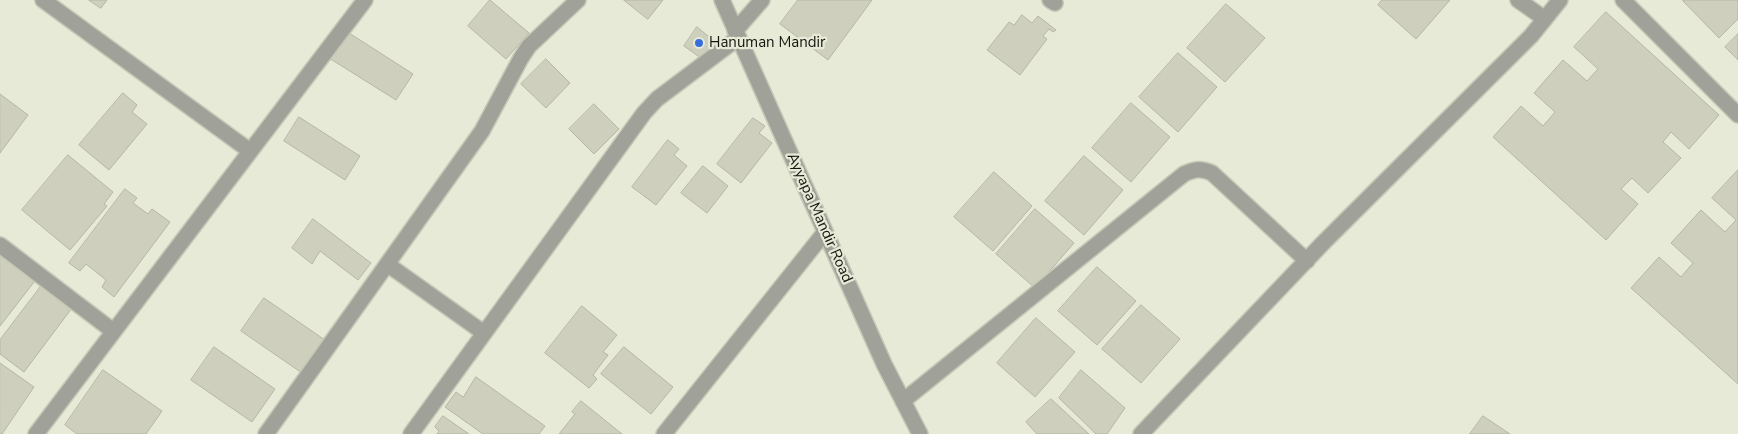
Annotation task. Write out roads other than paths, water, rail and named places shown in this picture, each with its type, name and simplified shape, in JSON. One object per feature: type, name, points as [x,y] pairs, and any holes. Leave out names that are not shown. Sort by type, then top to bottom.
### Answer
[{"type":"street","points":[[44,0],[250,152]]},
{"type":"street","points":[[36,434],[365,0]]},
{"type":"street","points":[[266,434],[482,131],[529,46],[578,0]]},
{"type":"street","name":"Ayyapa Mandir Road","points":[[722,0],[884,364],[920,434]]},
{"type":"street","points":[[411,434],[644,113],[656,99],[737,34],[762,0]]},
{"type":"street","points":[[1518,0],[1545,19]]},
{"type":"street","points":[[1141,434],[1307,261],[1531,36],[1560,0]]},
{"type":"street","points":[[1623,0],[1738,115]]},
{"type":"street","points":[[903,401],[1184,174],[1194,169],[1202,169],[1212,173],[1307,261]]},
{"type":"street","points":[[664,434],[825,232]]},
{"type":"street","points":[[0,245],[113,331]]},
{"type":"street","points":[[387,264],[484,333]]},
{"type":"place","name":"Hanuman Mandir","points":[[699,43]]}]
